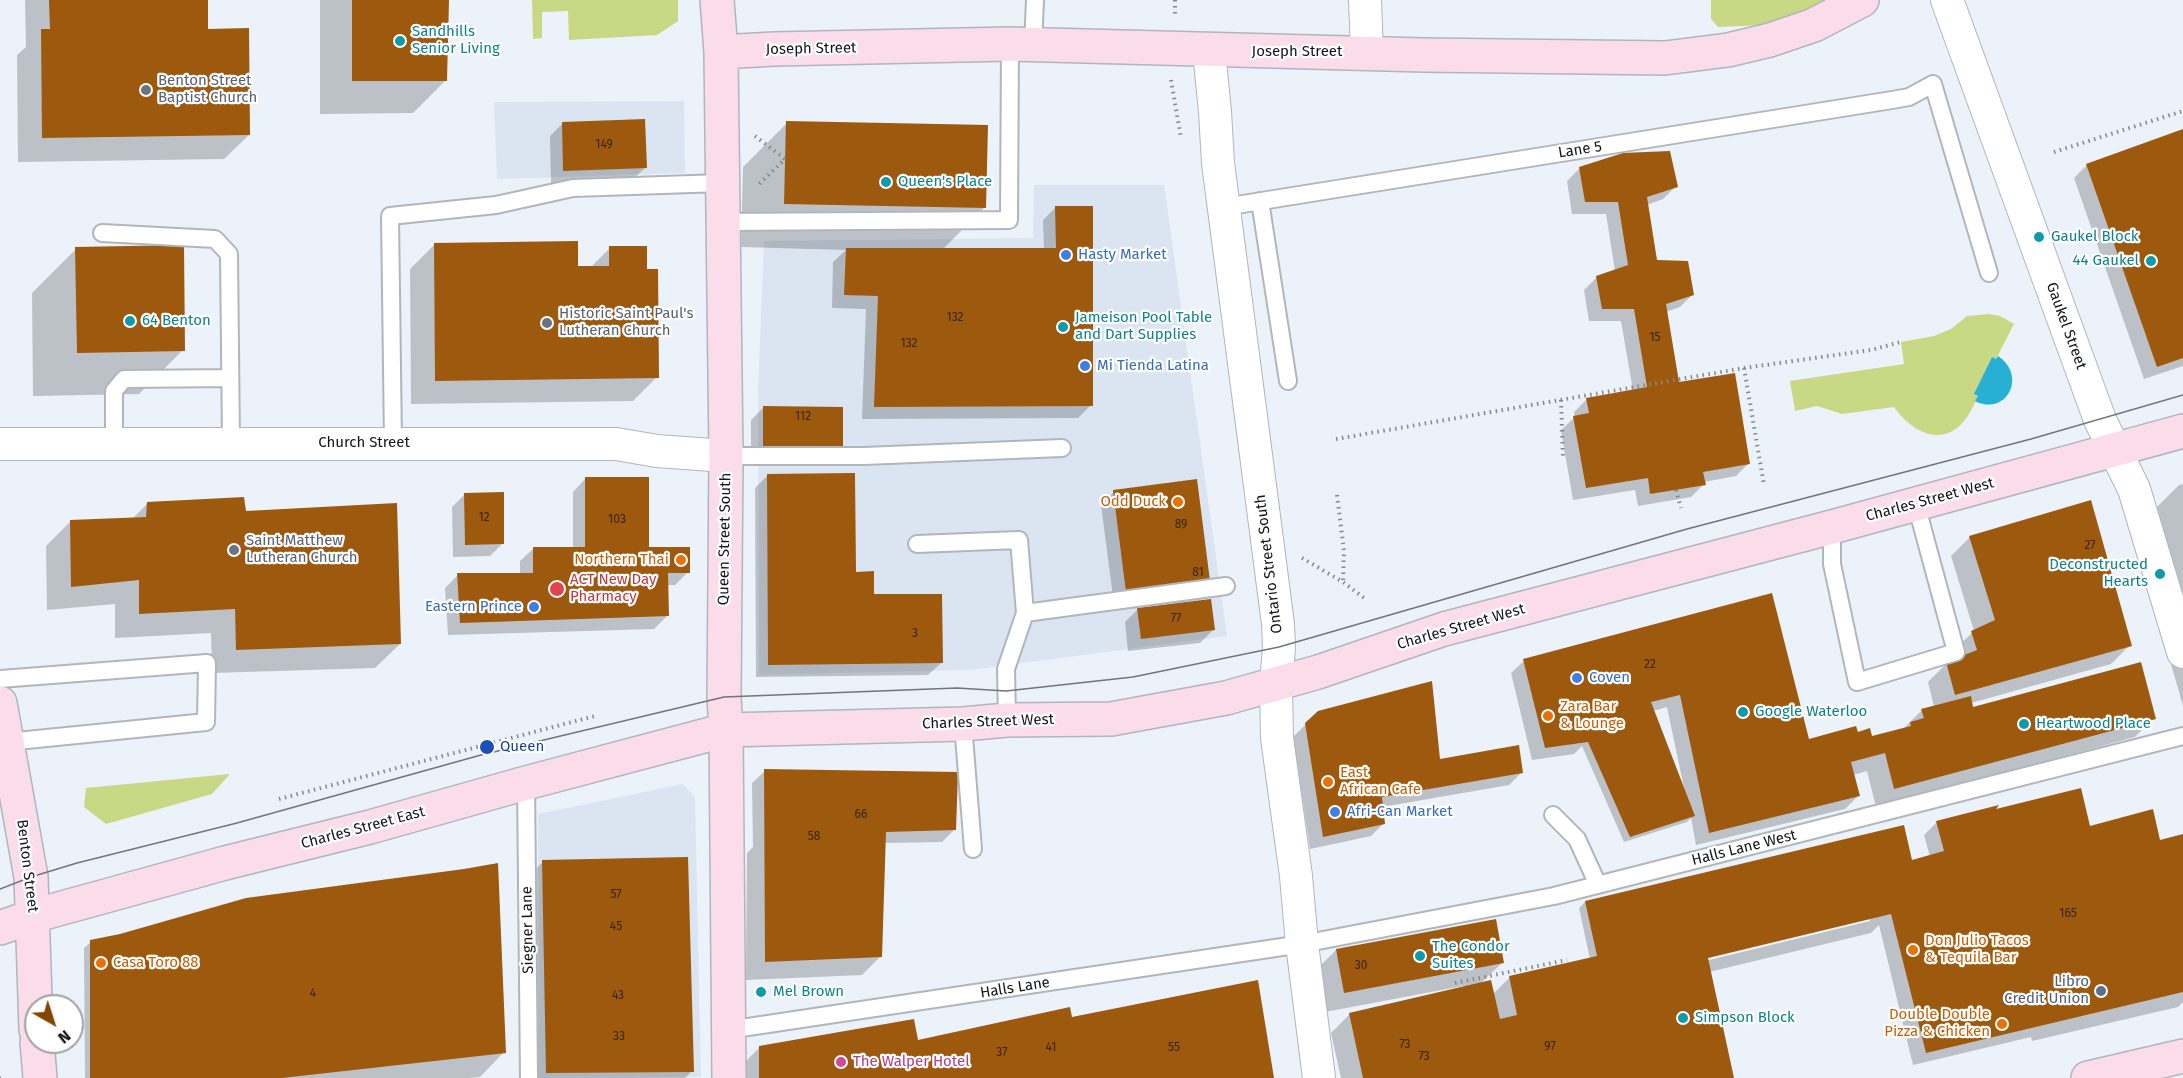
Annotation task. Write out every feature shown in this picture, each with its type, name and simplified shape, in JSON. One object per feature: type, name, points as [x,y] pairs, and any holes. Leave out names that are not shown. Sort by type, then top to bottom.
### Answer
[{"type":"main road","name":"Queen Street South","points":[[717,0],[721,52],[726,456],[724,682],[729,1078]]},
{"type":"main road","name":"Joseph Street","points":[[721,52],[1022,45],[1209,51],[1665,58],[1728,50],[1770,40],[1814,25],[1862,0]]},
{"type":"main road","name":"Charles Street West","points":[[726,730],[1111,718],[1226,698],[1328,669],[1444,629],[1832,527],[2183,431]]},
{"type":"main road","name":"Benton Street","points":[[0,703],[31,877],[35,994]]},
{"type":"main road","name":"Charles Street East","points":[[0,928],[33,916],[225,863],[370,827],[726,730]]},
{"type":"main road","points":[[38,1054],[40,1078]]},
{"type":"main road","points":[[2088,1078],[2144,1072],[2183,1056]]},
{"type":"street","points":[[1365,0],[1367,52]]},
{"type":"street","name":"Gaukel Street","points":[[1947,0],[2100,420],[2134,489],[2183,652]]},
{"type":"street","name":"Ontario Street South","points":[[1209,51],[1218,163],[1278,624],[1277,738],[1296,876],[1319,1078]]},
{"type":"street","name":"Church Street","points":[[0,444],[616,444],[657,451],[726,456]]},
{"type":"lane","points":[[723,222],[1010,220],[1011,156],[1022,45],[1035,0]]},
{"type":"lane","name":"Lane 5","points":[[1224,207],[1892,100],[1909,97],[1933,84],[1989,273]]},
{"type":"lane","points":[[393,443],[390,216],[495,205],[573,188],[722,183]]},
{"type":"lane","points":[[1260,201],[1288,381]]},
{"type":"lane","points":[[102,233],[215,239],[229,254],[231,443]]},
{"type":"lane","points":[[114,444],[114,392],[124,379],[230,378]]},
{"type":"lane","points":[[726,456],[864,456],[1062,448]]},
{"type":"lane","points":[[1832,527],[1832,564],[1857,682],[1956,652],[1916,504]]},
{"type":"lane","points":[[917,544],[1019,540],[1025,614],[1006,669],[1007,720]]},
{"type":"lane","points":[[1025,614],[1226,586]]},
{"type":"lane","points":[[0,680],[207,663],[206,722],[7,742]]},
{"type":"lane","points":[[963,724],[973,849]]},
{"type":"lane","name":"Halls Lane West","points":[[1302,944],[1554,896],[2183,736]]},
{"type":"lane","name":"Siegner Lane","points":[[526,783],[529,1078]]},
{"type":"lane","points":[[1553,815],[1577,839],[1598,885]]},
{"type":"lane","name":"Halls Lane","points":[[728,1030],[1302,944]]},
{"type":"path","points":[[2054,152],[2183,111]]},
{"type":"path","points":[[755,136],[785,159],[755,188]]},
{"type":"path","points":[[1336,439],[1744,368],[1871,350],[1901,342]]},
{"type":"path","points":[[1744,368],[1764,485]]},
{"type":"path","points":[[1561,400],[1563,458]]},
{"type":"path","points":[[1676,490],[1681,508]]},
{"type":"path","points":[[1337,495],[1344,551],[1343,582]]},
{"type":"path","points":[[1293,553],[1343,582],[1365,598]]},
{"type":"path","points":[[279,799],[595,716]]},
{"type":"path","points":[[1455,983],[1567,960]]},
{"type":"shaded area","points":[[684,101],[685,173],[497,179],[494,102]]},
{"type":"shaded area","points":[[1034,185],[1164,185],[1227,636],[970,670],[759,675],[758,391],[764,241],[1033,238]]},
{"type":"shaded area","points":[[683,784],[695,797],[701,1077],[539,1078],[538,814]]},
{"type":"green space","points":[[532,0],[678,0],[678,21],[657,35],[569,40],[568,11],[542,12],[542,38],[533,39]]},
{"type":"green space","points":[[1711,0],[1839,0],[1788,24],[1718,27],[1711,19]]},
{"type":"green space","points":[[1989,314],[2000,316],[2014,324],[1996,359],[1992,357],[1975,394],[1978,396],[1970,412],[1964,421],[1946,434],[1936,435],[1917,429],[1908,423],[1894,407],[1842,414],[1817,406],[1795,411],[1790,381],[1904,364],[1901,342],[1934,336],[1951,329],[1967,316]]},
{"type":"green space","points":[[230,774],[212,794],[106,824],[84,807],[86,788]]},
{"type":"water","points":[[1998,356],[2007,364],[2011,374],[2012,383],[2009,392],[1996,404],[1975,401],[1978,396],[1974,394],[1992,357],[1996,359]]},
{"type":"building","name":"Benton Street Baptist Church","points":[[49,0],[208,0],[208,29],[249,28],[250,135],[42,138],[41,29],[50,29]]},
{"type":"building","name":"Sandhills Senior Living","points":[[352,0],[449,0],[447,81],[352,81]]},
{"type":"building","points":[[645,119],[647,168],[563,171],[562,122]]},
{"type":"building","name":"Queen's Place","points":[[786,121],[988,125],[986,208],[784,204]]},
{"type":"building","name":"44 Gaukel","points":[[2183,129],[2183,358],[2157,367],[2086,164]]},
{"type":"building","points":[[1670,151],[1678,187],[1647,197],[1657,260],[1688,261],[1694,295],[1666,304],[1679,382],[1735,373],[1750,464],[1703,472],[1706,485],[1650,494],[1648,478],[1586,488],[1573,416],[1589,413],[1586,398],[1647,387],[1634,309],[1602,309],[1596,276],[1628,265],[1618,202],[1585,202],[1579,167],[1623,153]]},
{"type":"building","points":[[1055,206],[1093,206],[1093,406],[874,407],[878,296],[844,295],[846,248],[1056,248]]},
{"type":"building","name":"Historic Saint Paul's Lutheran Church","points":[[578,241],[578,266],[609,266],[609,246],[647,246],[647,269],[658,269],[659,378],[435,381],[434,243]]},
{"type":"building","name":"64 Benton","points":[[184,245],[185,351],[77,353],[75,247]]},
{"type":"building","points":[[763,406],[843,407],[843,447],[763,447]]},
{"type":"building","points":[[855,473],[856,572],[874,571],[874,594],[942,594],[943,663],[768,665],[767,474]]},
{"type":"building","points":[[585,477],[649,477],[649,547],[690,547],[690,573],[668,573],[669,616],[460,623],[457,573],[533,573],[533,547],[585,547]]},
{"type":"building","points":[[1197,479],[1210,581],[1126,592],[1113,490]]},
{"type":"building","points":[[504,492],[504,544],[465,545],[464,493]]},
{"type":"building","name":"Saint Matthew Lutheran Church","points":[[244,497],[246,511],[397,503],[401,644],[236,650],[235,609],[139,614],[139,580],[71,587],[70,520],[146,517],[147,502]]},
{"type":"building","points":[[2091,500],[2132,646],[1955,695],[1946,662],[1977,650],[1971,631],[1995,620],[1969,536]]},
{"type":"building","points":[[1772,593],[1809,739],[1856,726],[1858,732],[1870,728],[1872,736],[1911,726],[1910,722],[1924,718],[1921,709],[1971,696],[1973,707],[2141,662],[2156,719],[1894,789],[1885,753],[1851,762],[1860,796],[1709,833],[1680,695],[1651,702],[1695,816],[1630,837],[1588,742],[1545,748],[1523,659]]},
{"type":"building","points":[[1211,599],[1215,630],[1141,639],[1137,608]]},
{"type":"building","points":[[1432,681],[1440,759],[1519,745],[1523,773],[1382,797],[1385,824],[1323,837],[1305,723],[1318,711]]},
{"type":"building","points":[[764,769],[958,772],[956,830],[886,832],[882,957],[765,962]]},
{"type":"building","points":[[2081,788],[2090,826],[2153,809],[2160,840],[2183,834],[2183,992],[1926,1053],[1891,914],[1708,958],[1734,1078],[1363,1078],[1349,1013],[1491,980],[1500,1019],[1517,1015],[1509,976],[1597,956],[1585,901],[1904,825],[1912,860],[1944,851],[1936,821]]},
{"type":"building","points":[[688,857],[694,1072],[546,1073],[542,860]]},
{"type":"building","points":[[498,863],[506,1053],[282,1078],[90,1078],[90,940],[120,934],[246,898]]},
{"type":"building","name":"The Condor Suites","points":[[1496,919],[1504,963],[1344,993],[1336,949]]},
{"type":"building","points":[[1258,980],[1274,1078],[759,1078],[759,1046],[914,1019],[918,1040],[1070,1007],[1072,1017]]},
{"type":"tram line","points":[[0,889],[77,863],[237,823],[481,755],[724,697],[957,688],[1006,691],[1133,677],[1279,647],[1687,529],[2031,439],[2183,395]]},
{"type":"place","name":"Sandhills Senior Living","points":[[400,41]]},
{"type":"place","name":"Benton Street Baptist Church","points":[[146,90]]},
{"type":"place","name":"Queen's Place","points":[[886,182]]},
{"type":"place","name":"Gaukel Block","points":[[2039,237]]},
{"type":"place","name":"Hasty Market","points":[[1066,255]]},
{"type":"place","name":"44 Gaukel","points":[[2151,261]]},
{"type":"place","name":"64 Benton","points":[[130,321]]},
{"type":"place","name":"Historic Saint Paul's Lutheran Church","points":[[547,323]]},
{"type":"place","name":"Jameison Pool Table and Dart Supplies","points":[[1063,327]]},
{"type":"place","name":"Mi Tienda Latina","points":[[1085,366]]},
{"type":"place","name":"Odd Duck","points":[[1178,502]]},
{"type":"place","name":"Saint Matthew Lutheran Church","points":[[234,550]]},
{"type":"place","name":"Northern Thai","points":[[681,560]]},
{"type":"place","name":"Deconstructed Hearts","points":[[2160,574]]},
{"type":"place","name":"ACT New Day Pharmacy","points":[[557,589]]},
{"type":"place","name":"Eastern Prince","points":[[534,607]]},
{"type":"place","name":"Coven","points":[[1577,678]]},
{"type":"place","name":"Google Waterloo","points":[[1743,712]]},
{"type":"place","name":"Zara Bar & Lounge","points":[[1548,716]]},
{"type":"place","name":"Heartwood Place","points":[[2024,724]]},
{"type":"place","name":"Queen","points":[[487,747]]},
{"type":"place","name":"East African Cafe","points":[[1328,782]]},
{"type":"place","name":"Afri-Can Market","points":[[1335,812]]},
{"type":"place","name":"Don Julio Tacos & Tequila Bar","points":[[1913,950]]},
{"type":"place","name":"The Condor Suites","points":[[1420,956]]},
{"type":"place","name":"Casa Toro 88","points":[[101,963]]},
{"type":"place","name":"Libro Credit Union","points":[[2101,991]]},
{"type":"place","name":"Mel Brown","points":[[761,992]]},
{"type":"place","name":"Simpson Block","points":[[1683,1018]]},
{"type":"place","name":"Double Double Pizza & Chicken","points":[[2002,1024]]},
{"type":"place","name":"The Walper Hotel","points":[[841,1062]]}]
